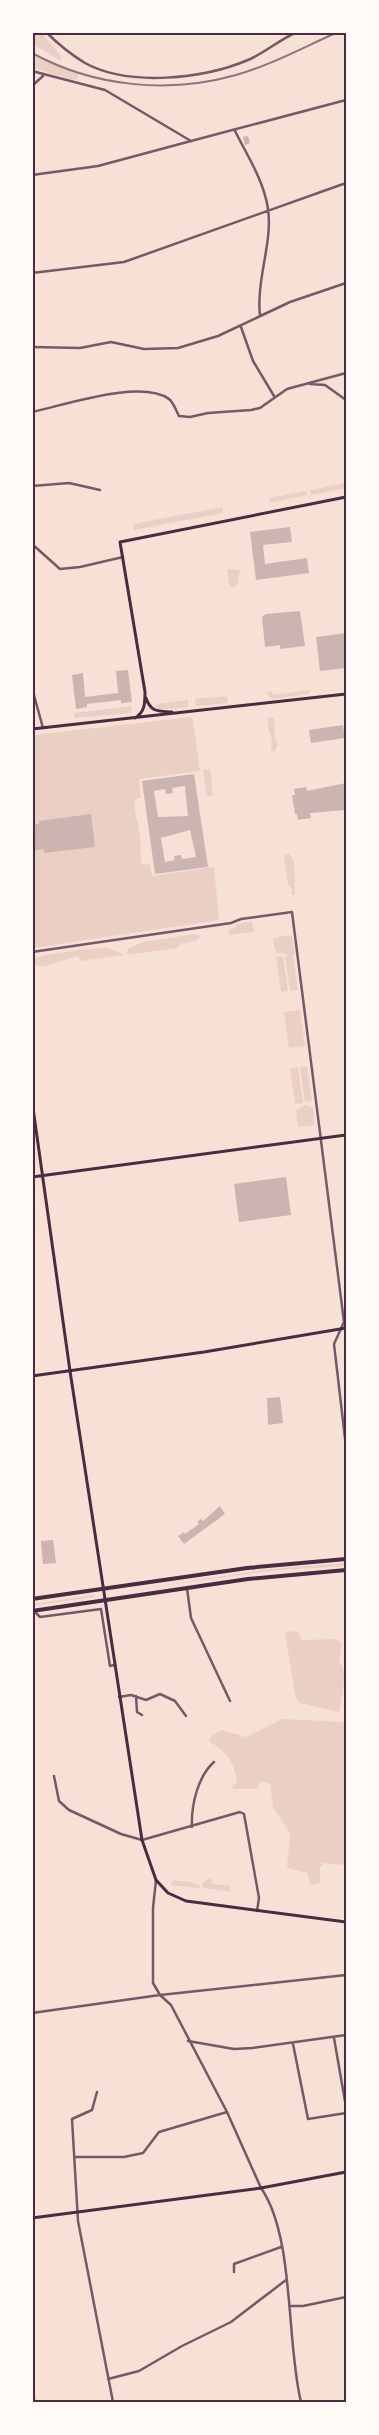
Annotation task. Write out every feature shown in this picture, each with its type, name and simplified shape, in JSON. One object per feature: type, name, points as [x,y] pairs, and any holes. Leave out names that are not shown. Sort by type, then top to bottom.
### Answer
[{"type":"main road","points":[[178,713],[154,710],[149,705],[145,692],[120,542],[346,497]]},
{"type":"main road","points":[[135,718],[140,715],[144,708],[145,692]]},
{"type":"main road","points":[[32,729],[346,694]]},
{"type":"main road","points":[[32,1101],[114,1664],[142,1840],[153,1873],[156,1880],[168,1893],[181,1899],[257,1912],[346,1922]]},
{"type":"main road","points":[[32,1177],[346,1135]]},
{"type":"main road","points":[[32,1376],[346,1328]]},
{"type":"main road","points":[[32,1599],[267,1565],[346,1559]]},
{"type":"main road","points":[[33,1612],[270,1576],[346,1570]]},
{"type":"main road","points":[[32,2218],[261,2188],[346,2172]]},
{"type":"street","points":[[46,32],[62,49],[86,63],[108,71],[136,77],[195,75],[216,71],[247,60],[270,49],[283,38],[297,32]]},
{"type":"street","points":[[32,71],[43,76],[105,90],[191,141]]},
{"type":"street","points":[[32,86],[38,83],[43,76]]},
{"type":"street","points":[[32,175],[98,166],[346,100]]},
{"type":"street","points":[[235,131],[262,186],[268,210],[268,235],[258,299],[260,317]]},
{"type":"street","points":[[32,273],[124,262],[346,183]]},
{"type":"street","points":[[32,347],[80,348],[111,342],[144,349],[178,348],[218,336],[290,302],[346,283]]},
{"type":"street","points":[[241,326],[253,361],[274,396]]},
{"type":"street","points":[[32,412],[122,392],[154,393],[171,400],[179,416],[184,418],[208,413],[251,410],[260,408],[274,396],[303,384],[346,373]]},
{"type":"street","points":[[303,384],[325,385],[346,400]]},
{"type":"street","points":[[32,486],[70,483],[100,490]]},
{"type":"street","points":[[32,544],[60,569],[80,567],[123,557]]},
{"type":"street","points":[[32,688],[43,728]]},
{"type":"street","points":[[32,952],[292,912],[344,1322],[334,1344],[346,1447]]},
{"type":"street","points":[[187,1588],[191,1618],[230,1701]]},
{"type":"street","points":[[33,1612],[40,1617],[101,1609],[110,1666],[114,1664]]},
{"type":"street","points":[[120,1697],[132,1695],[146,1700],[160,1694],[176,1701],[186,1716]]},
{"type":"street","points":[[136,1696],[137,1712],[142,1715]]},
{"type":"street","points":[[192,1826],[191,1810],[205,1770],[214,1762]]},
{"type":"street","points":[[54,1776],[59,1801],[69,1810],[121,1834],[142,1840],[240,1812],[244,1814],[259,1898],[257,1912]]},
{"type":"street","points":[[156,1880],[153,1908],[153,1983],[160,1995],[171,2005],[188,2041],[227,2112],[261,2188],[271,2203],[286,2280],[301,2402]]},
{"type":"street","points":[[32,2014],[160,1995],[346,1976]]},
{"type":"street","points":[[188,2041],[234,2049],[293,2044],[346,2035]]},
{"type":"street","points":[[334,2037],[346,2107]]},
{"type":"street","points":[[293,2044],[308,2119],[346,2113]]},
{"type":"street","points":[[97,2092],[92,2110],[72,2119],[72,2139],[76,2157],[78,2213],[113,2402]]},
{"type":"street","points":[[76,2157],[124,2157],[143,2153],[159,2132],[227,2112]]},
{"type":"street","points":[[234,2272],[234,2264],[281,2247]]},
{"type":"street","points":[[108,2379],[139,2371],[182,2346],[231,2322],[286,2280]]},
{"type":"street","points":[[289,2306],[303,2306],[346,2297]]},
{"type":"street","points":[[32,2333],[34,2402]]},
{"type":"shaded area","points":[[32,33],[42,33],[62,57],[60,60],[33,45]]},
{"type":"shaded area","points":[[33,56],[78,74],[78,79],[74,80],[33,68]]},
{"type":"shaded area","points":[[346,483],[346,488],[311,495],[310,490]]},
{"type":"shaded area","points":[[306,491],[307,495],[270,503],[269,498]]},
{"type":"shaded area","points":[[222,507],[223,513],[134,530],[133,524]]},
{"type":"shaded area","points":[[227,569],[240,570],[237,585],[232,588],[229,584]]},
{"type":"shaded area","points":[[310,690],[308,694],[272,699],[266,692],[272,691],[273,695]]},
{"type":"shaded area","points":[[227,696],[228,703],[196,706],[195,699]]},
{"type":"shaded area","points":[[188,700],[188,707],[157,710],[156,704]]},
{"type":"shaded area","points":[[131,706],[132,713],[74,718],[74,713]]},
{"type":"shaded area","points":[[191,717],[200,771],[139,779],[141,798],[135,799],[135,813],[139,827],[141,861],[142,865],[150,864],[152,876],[214,867],[219,920],[33,948],[33,735]]},
{"type":"shaded area","points":[[270,717],[274,718],[275,739],[278,742],[275,752],[271,750],[272,738],[267,719]]},
{"type":"shaded area","points":[[210,769],[213,795],[207,796],[203,770]]},
{"type":"shaded area","points":[[289,854],[294,861],[295,895],[291,894],[292,889],[288,884],[284,856]]},
{"type":"shaded area","points":[[252,922],[254,932],[229,935],[228,930],[233,929],[237,924]]},
{"type":"shaded area","points":[[195,934],[200,936],[198,940],[181,944],[177,948],[127,955],[128,949],[143,942]]},
{"type":"shaded area","points":[[292,936],[298,990],[290,991],[285,956],[290,955],[276,952],[273,941],[274,938]]},
{"type":"shaded area","points":[[107,947],[125,955],[81,961],[77,956],[43,967],[33,964],[33,959],[38,957]]},
{"type":"shaded area","points":[[283,956],[288,991],[281,992],[276,957]]},
{"type":"shaded area","points":[[300,1010],[305,1046],[289,1048],[284,1012]]},
{"type":"shaded area","points":[[307,1066],[312,1101],[305,1102],[300,1067]]},
{"type":"shaded area","points":[[298,1067],[303,1103],[295,1104],[290,1068]]},
{"type":"shaded area","points":[[306,1105],[313,1108],[315,1125],[298,1127],[296,1111]]},
{"type":"shaded area","points":[[346,1563],[346,1566],[269,1571],[113,1593],[269,1569]]},
{"type":"shaded area","points":[[94,1595],[94,1597],[33,1606],[33,1604]]},
{"type":"shaded area","points":[[298,1631],[302,1640],[337,1639],[342,1645],[339,1663],[342,1665],[345,1677],[339,1712],[299,1703],[295,1695],[285,1632]]},
{"type":"shaded area","points":[[282,1719],[346,1722],[346,1874],[344,1865],[324,1863],[320,1867],[320,1883],[311,1885],[307,1873],[287,1868],[290,1833],[273,1807],[270,1784],[261,1781],[256,1789],[233,1789],[232,1786],[237,1782],[232,1763],[221,1749],[209,1741],[212,1735],[222,1730],[246,1737]]},
{"type":"shaded area","points":[[207,1879],[211,1879],[212,1884],[230,1886],[231,1892],[203,1888],[202,1883]]},
{"type":"shaded area","points":[[173,1880],[201,1886],[200,1888],[170,1885]]},
{"type":"building","points":[[248,136],[250,143],[245,145],[243,137]]},
{"type":"building","points":[[290,527],[292,542],[263,545],[265,564],[307,558],[309,573],[256,580],[250,532]]},
{"type":"building","points":[[300,611],[305,646],[280,649],[280,645],[265,647],[262,617],[266,614]]},
{"type":"building","points":[[346,633],[346,668],[320,671],[316,637]]},
{"type":"building","points":[[128,670],[132,702],[121,703],[121,700],[87,704],[87,707],[76,709],[72,675],[83,673],[85,697],[118,693],[116,671]]},
{"type":"building","points":[[343,725],[345,738],[311,743],[309,730]]},
{"type":"building","points":[[194,774],[208,867],[155,874],[142,781]],"holes":[[[185,786],[188,816],[158,817],[154,791],[165,789],[166,794],[173,793],[172,788]],[[190,830],[196,857],[182,859],[181,855],[174,856],[175,860],[165,862],[161,838]]]},
{"type":"building","points":[[346,783],[346,810],[310,813],[311,818],[298,820],[297,814],[295,814],[292,795],[295,795],[294,789],[306,787],[307,791]]},
{"type":"building","points":[[91,814],[95,847],[44,853],[44,849],[32,851],[32,825],[39,824],[39,821]]},
{"type":"building","points":[[286,1177],[291,1215],[239,1222],[234,1184]]},
{"type":"building","points":[[280,1397],[283,1423],[268,1425],[267,1398]]},
{"type":"building","points":[[220,1506],[225,1514],[184,1544],[178,1536],[184,1532],[185,1534],[199,1524],[197,1522],[201,1519],[203,1521]]},
{"type":"building","points":[[53,1540],[56,1563],[43,1564],[41,1541]]},
{"type":"railway","points":[[32,53],[56,64],[106,80],[132,84],[185,84],[211,81],[249,71],[338,32]]}]
